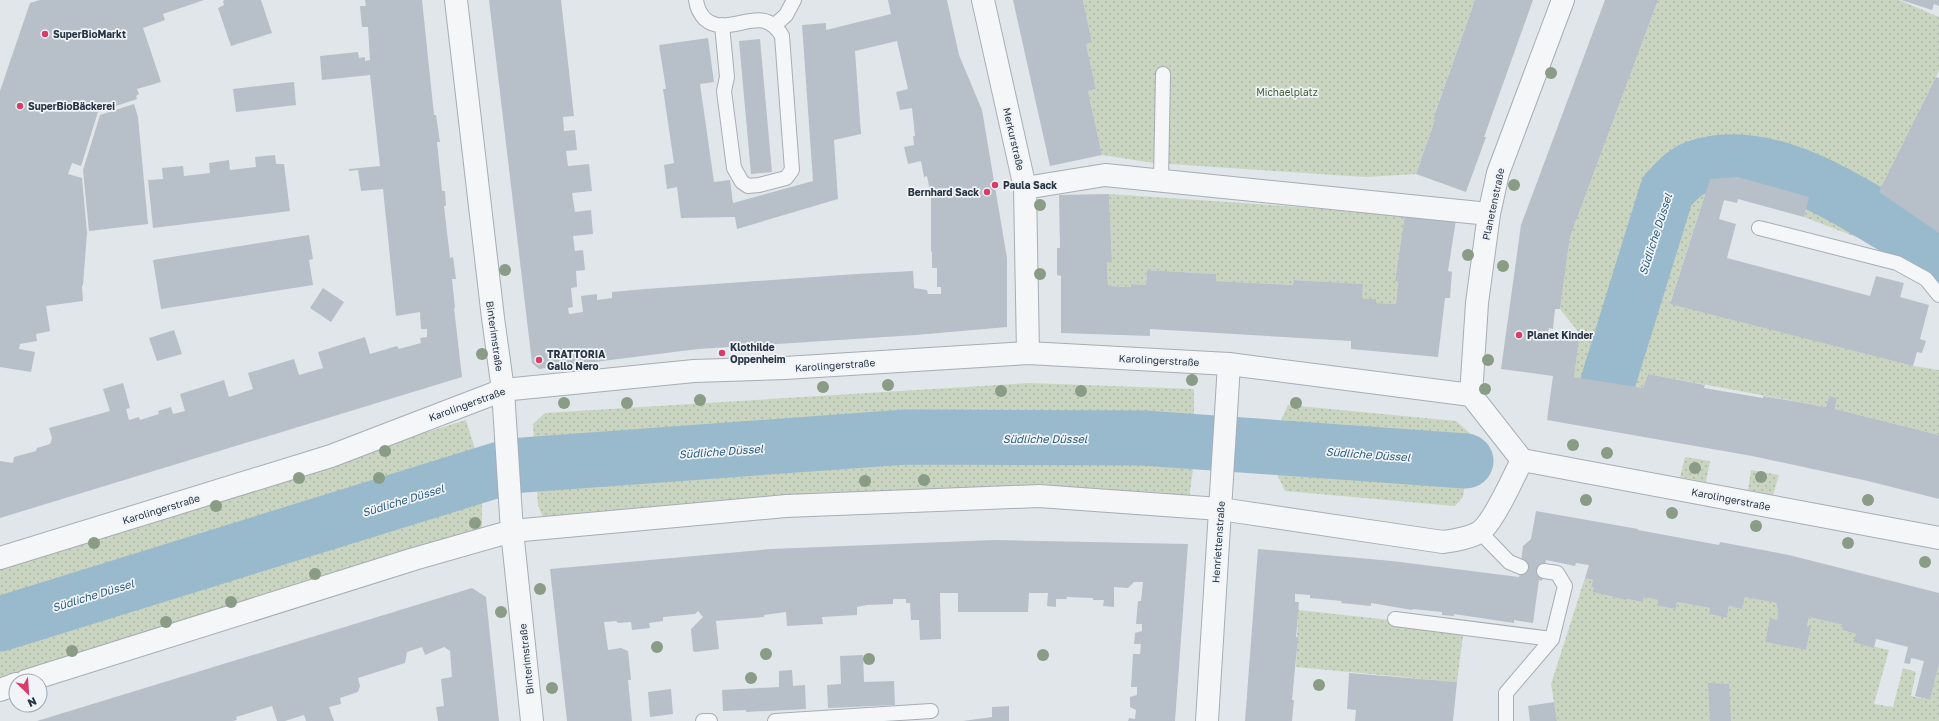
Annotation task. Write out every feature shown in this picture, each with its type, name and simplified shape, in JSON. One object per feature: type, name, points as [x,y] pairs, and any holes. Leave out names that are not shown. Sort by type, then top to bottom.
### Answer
[{"type":"street","name":"Binterimstraße","points":[[456,0],[492,318],[503,390],[512,531],[532,721]]},
{"type":"street","name":"Merkurstraße","points":[[983,0],[1025,188],[1028,353]]},
{"type":"street","name":"Planetenstraße","points":[[1471,395],[1477,303],[1489,214],[1498,173],[1563,0]]},
{"type":"street","points":[[1025,188],[1105,175],[1489,214]]},
{"type":"street","name":"Karolingerstraße","points":[[0,558],[331,456],[503,390],[694,371],[785,368],[1028,353],[1229,364],[1471,395]]},
{"type":"street","name":"Henriettenstraße","points":[[1207,721],[1229,364]]},
{"type":"street","points":[[48,674],[414,559],[512,531],[786,506],[1039,496],[1220,509],[1443,542],[1453,542],[1480,532],[1489,523],[1522,460],[1471,395]]},
{"type":"street","name":"Karolingerstraße","points":[[1522,460],[1939,538]]},
{"type":"lane","points":[[696,0],[697,9],[704,18],[711,23],[722,25],[750,16],[766,16],[776,24],[782,36],[792,170],[786,178],[760,185],[748,186],[742,182],[734,168],[724,92],[727,77],[722,25]]},
{"type":"lane","points":[[776,24],[786,15],[794,0]]},
{"type":"lane","points":[[1161,180],[1163,74]]},
{"type":"lane","points":[[1759,228],[1897,263],[1926,279],[1939,295]]},
{"type":"lane","points":[[1480,532],[1509,562],[1521,567]]},
{"type":"lane","points":[[1506,721],[1506,693],[1552,639],[1565,586],[1557,573],[1544,571]]},
{"type":"lane","points":[[1395,619],[1552,639]]},
{"type":"lane","points":[[775,721],[932,711]]},
{"type":"lane","points":[[703,721],[710,721]]},
{"type":"green space","name":"Michaelplatz","points":[[1083,0],[1475,0],[1433,118],[1435,120],[1416,174],[1366,177],[1154,163],[1102,155],[1088,91],[1096,89],[1086,44],[1092,43]]},
{"type":"green space","points":[[1658,0],[1899,0],[1939,17],[1939,71],[1920,109],[1939,233],[1939,278],[1930,269],[1903,255],[1804,217],[1809,197],[1738,177],[1710,179],[1670,303],[1913,366],[1939,370],[1939,435],[1835,409],[1837,399],[1829,396],[1826,407],[1648,374],[1643,388],[1574,377],[1580,334],[1560,309],[1570,237]]},
{"type":"green space","points":[[1109,194],[1405,214],[1395,280],[1398,281],[1396,304],[1376,303],[1376,299],[1362,299],[1363,284],[1294,280],[1293,285],[1216,281],[1216,274],[1147,270],[1146,285],[1131,284],[1131,287],[1108,286],[1107,262],[1112,261]]},
{"type":"green space","points":[[1029,383],[1194,389],[1194,462],[1189,499],[546,525],[538,505],[533,424],[545,413]]},
{"type":"green space","points":[[1288,405],[1456,421],[1473,436],[1463,497],[1455,506],[1285,491],[1273,466],[1278,427]]},
{"type":"green space","points":[[466,420],[482,471],[482,537],[42,673],[8,673],[8,684],[0,686],[0,564]]},
{"type":"green space","points":[[1685,457],[1710,461],[1706,482],[1680,477]]},
{"type":"green space","points":[[1751,470],[1779,475],[1773,495],[1748,490]]},
{"type":"green space","points":[[1585,578],[1593,580],[1591,587],[1607,594],[1607,596],[1643,602],[1644,597],[1658,600],[1657,606],[1676,609],[1677,602],[1710,608],[1709,614],[1727,618],[1729,606],[1742,608],[1745,597],[1776,603],[1778,611],[1777,620],[1770,619],[1765,642],[1806,650],[1811,628],[1807,626],[1809,617],[1843,625],[1842,630],[1856,634],[1854,642],[1889,650],[1874,704],[1893,707],[1903,668],[1916,672],[1911,696],[1930,700],[1939,664],[1939,721],[1557,721],[1551,684]]},
{"type":"green space","points":[[1298,610],[1464,628],[1457,682],[1296,667]]},
{"type":"building","points":[[40,0],[204,0],[163,14],[165,20],[143,28],[161,82],[137,89],[139,94],[136,96],[137,99],[98,112],[81,166],[72,163],[68,174],[82,178],[87,233],[82,286],[83,301],[46,306],[50,331],[36,334],[37,341],[20,344],[19,349],[35,352],[31,372],[0,367],[0,91],[30,3]]},
{"type":"building","points":[[261,0],[272,33],[231,46],[218,8],[224,5],[223,1]]},
{"type":"building","points":[[365,0],[422,0],[434,115],[436,115],[440,142],[437,142],[442,191],[445,191],[446,206],[444,206],[450,258],[453,257],[456,279],[452,279],[462,377],[0,518],[0,461],[13,463],[14,457],[36,451],[37,448],[50,444],[52,438],[49,428],[110,411],[103,389],[123,383],[130,408],[126,409],[129,420],[139,417],[140,420],[159,414],[158,411],[171,407],[173,414],[185,411],[180,394],[224,380],[229,397],[253,389],[248,373],[294,359],[299,375],[323,368],[318,352],[365,337],[370,354],[397,346],[399,349],[421,343],[420,338],[427,337],[427,329],[421,329],[420,312],[396,316],[383,189],[361,191],[358,170],[349,171],[349,169],[380,166],[370,75],[322,80],[320,56],[358,52],[359,58],[365,57],[365,61],[370,60],[368,27],[362,27],[360,6],[366,6]]},
{"type":"building","points":[[489,0],[561,0],[574,116],[563,117],[564,131],[575,130],[577,150],[566,151],[568,166],[589,164],[592,191],[572,193],[575,212],[591,210],[593,234],[573,236],[575,251],[583,250],[585,270],[576,271],[577,287],[571,288],[573,307],[568,308],[569,314],[583,312],[581,296],[597,294],[597,300],[612,298],[612,292],[856,274],[913,271],[914,288],[927,290],[928,294],[941,294],[941,287],[937,287],[937,268],[932,268],[931,196],[927,176],[924,177],[921,161],[908,164],[904,147],[914,145],[913,136],[915,136],[912,108],[900,110],[896,92],[908,89],[897,41],[855,51],[861,134],[834,140],[838,199],[737,229],[735,217],[681,218],[677,187],[667,189],[664,165],[674,163],[663,89],[666,89],[659,45],[708,38],[714,82],[700,84],[714,182],[730,180],[733,203],[813,181],[802,25],[826,23],[826,30],[891,14],[888,0],[947,0],[959,55],[982,110],[1007,258],[1007,327],[916,335],[698,349],[539,369],[532,363]]},
{"type":"building","points":[[1013,0],[1083,0],[1092,43],[1086,44],[1096,89],[1088,91],[1102,155],[1050,166]]},
{"type":"building","points":[[1475,0],[1533,0],[1466,192],[1416,174],[1435,120],[1433,119]]},
{"type":"building","points":[[1605,0],[1658,0],[1570,237],[1560,309],[1555,309],[1553,329],[1549,328],[1548,334],[1559,335],[1560,331],[1580,334],[1574,377],[1643,388],[1648,374],[1705,385],[1704,388],[1826,407],[1829,396],[1837,398],[1835,409],[1939,435],[1939,499],[1868,481],[1752,456],[1547,420],[1553,376],[1501,369],[1521,225]]},
{"type":"building","points":[[1901,0],[1939,0],[1939,6],[1934,4],[1932,10]]},
{"type":"building","points":[[760,39],[772,172],[751,174],[739,41]]},
{"type":"building","points":[[1936,77],[1939,78],[1939,233],[1879,192]]},
{"type":"building","points":[[294,82],[296,105],[236,112],[233,89]]},
{"type":"building","points":[[134,104],[138,117],[148,224],[89,231],[83,170],[100,115]]},
{"type":"building","points":[[275,155],[276,164],[284,164],[290,211],[153,228],[148,180],[163,179],[162,168],[183,166],[184,176],[210,173],[209,163],[229,160],[230,170],[256,167],[255,157]]},
{"type":"building","points":[[1738,177],[1809,197],[1804,217],[1738,199],[1737,203],[1724,200],[1719,219],[1736,224],[1727,258],[1870,296],[1876,276],[1904,283],[1900,297],[1929,305],[1920,339],[1926,341],[1922,353],[1917,352],[1913,366],[1670,304],[1710,179]]},
{"type":"building","points":[[1109,194],[1112,262],[1107,262],[1108,286],[1131,287],[1131,284],[1146,285],[1147,270],[1216,274],[1216,281],[1293,285],[1294,280],[1363,284],[1362,299],[1376,299],[1376,303],[1396,304],[1398,281],[1395,281],[1405,214],[1456,220],[1448,271],[1452,272],[1450,298],[1445,298],[1438,357],[1351,349],[1351,341],[1150,329],[1150,336],[1061,333],[1061,276],[1057,275],[1057,248],[1060,248],[1059,195]]},
{"type":"building","points":[[309,235],[313,259],[309,260],[313,285],[161,309],[153,260]]},
{"type":"building","points":[[323,288],[344,302],[331,322],[310,308]]},
{"type":"building","points":[[174,330],[182,354],[157,361],[149,338]]},
{"type":"building","points":[[1536,511],[1719,545],[1720,542],[1789,555],[1939,593],[1939,664],[1930,700],[1915,696],[1924,661],[1911,658],[1910,664],[1904,663],[1908,647],[1876,639],[1874,648],[1853,642],[1856,634],[1842,630],[1843,625],[1809,617],[1807,626],[1811,627],[1806,650],[1765,642],[1770,618],[1777,620],[1778,611],[1776,603],[1745,597],[1742,609],[1729,606],[1727,618],[1709,614],[1710,608],[1677,602],[1676,609],[1657,606],[1658,600],[1644,597],[1643,602],[1626,600],[1593,592],[1594,588],[1591,587],[1593,580],[1585,578],[1589,565],[1576,563],[1575,566],[1546,560],[1542,581],[1539,580],[1533,623],[1514,620],[1514,623],[1454,614],[1454,616],[1442,615],[1442,612],[1412,610],[1371,603],[1371,606],[1341,603],[1342,601],[1310,598],[1310,595],[1295,594],[1295,602],[1299,602],[1296,637],[1298,637],[1292,700],[1294,700],[1292,721],[1245,721],[1258,549],[1392,561],[1519,577],[1523,546],[1531,539]]},
{"type":"building","points":[[994,540],[1188,544],[1175,721],[1128,721],[1129,718],[1135,719],[1136,710],[1130,707],[1130,697],[1137,695],[1137,687],[1131,687],[1133,654],[1140,654],[1141,644],[1134,644],[1135,633],[1142,631],[1142,624],[1136,624],[1138,601],[1141,601],[1143,582],[1134,582],[1128,588],[1114,587],[1114,607],[1103,606],[1104,600],[1066,597],[1067,599],[1056,599],[1056,607],[1047,606],[1048,593],[1029,593],[1028,612],[958,612],[958,593],[940,593],[941,639],[920,640],[919,620],[911,620],[910,603],[906,603],[906,599],[893,599],[893,604],[857,607],[857,615],[822,617],[823,624],[787,626],[786,612],[764,615],[764,617],[716,621],[719,649],[695,652],[693,651],[691,629],[703,617],[698,611],[695,614],[663,617],[663,621],[649,623],[650,628],[632,630],[631,622],[604,622],[608,650],[621,648],[628,651],[631,680],[628,680],[632,721],[567,721],[550,569],[771,549]]},
{"type":"building","points":[[472,588],[486,597],[499,721],[438,721],[436,707],[444,706],[441,679],[452,677],[450,651],[444,647],[425,655],[422,647],[407,652],[405,663],[358,678],[360,686],[358,692],[340,698],[341,704],[329,707],[334,721],[306,721],[304,715],[285,721],[277,721],[272,706],[236,717],[237,720],[233,721],[37,721]]},
{"type":"building","points":[[863,655],[864,682],[894,681],[895,705],[828,708],[827,685],[841,684],[840,656]]},
{"type":"building","points":[[792,670],[793,686],[805,685],[806,709],[746,712],[746,710],[723,711],[722,690],[779,687],[779,671]]},
{"type":"building","points":[[1349,673],[1457,682],[1453,721],[1355,721],[1356,710],[1347,709]]},
{"type":"building","points":[[1708,683],[1729,684],[1731,721],[1710,721]]},
{"type":"building","points":[[671,689],[673,714],[650,717],[648,692]]},
{"type":"building","points":[[1554,702],[1557,721],[1530,721],[1528,706]]},
{"type":"building","points":[[1009,706],[1009,721],[963,721],[992,717],[992,707]]},
{"type":"waterway","name":"Südliche Düssel","points":[[1608,382],[1667,191],[1683,175],[1695,168],[1719,162],[1744,162],[1794,174],[1843,197],[1920,243],[1939,257]]},
{"type":"waterway","name":"Südliche Düssel","points":[[0,624],[510,466],[906,437],[1143,438],[1466,461]]},
{"type":"place","name":"SuperBioMarkt","points":[[45,34]]},
{"type":"place","name":"SuperBioBäckerei","points":[[20,106]]},
{"type":"place","name":"Paula Sack","points":[[995,185]]},
{"type":"place","name":"Bernhard Sack","points":[[987,192]]},
{"type":"place","name":"Planet Kinder","points":[[1519,335]]},
{"type":"place","name":"Klothilde Oppenheim","points":[[722,353]]},
{"type":"place","name":"TRATTORIA Gallo Nero","points":[[539,360]]}]
